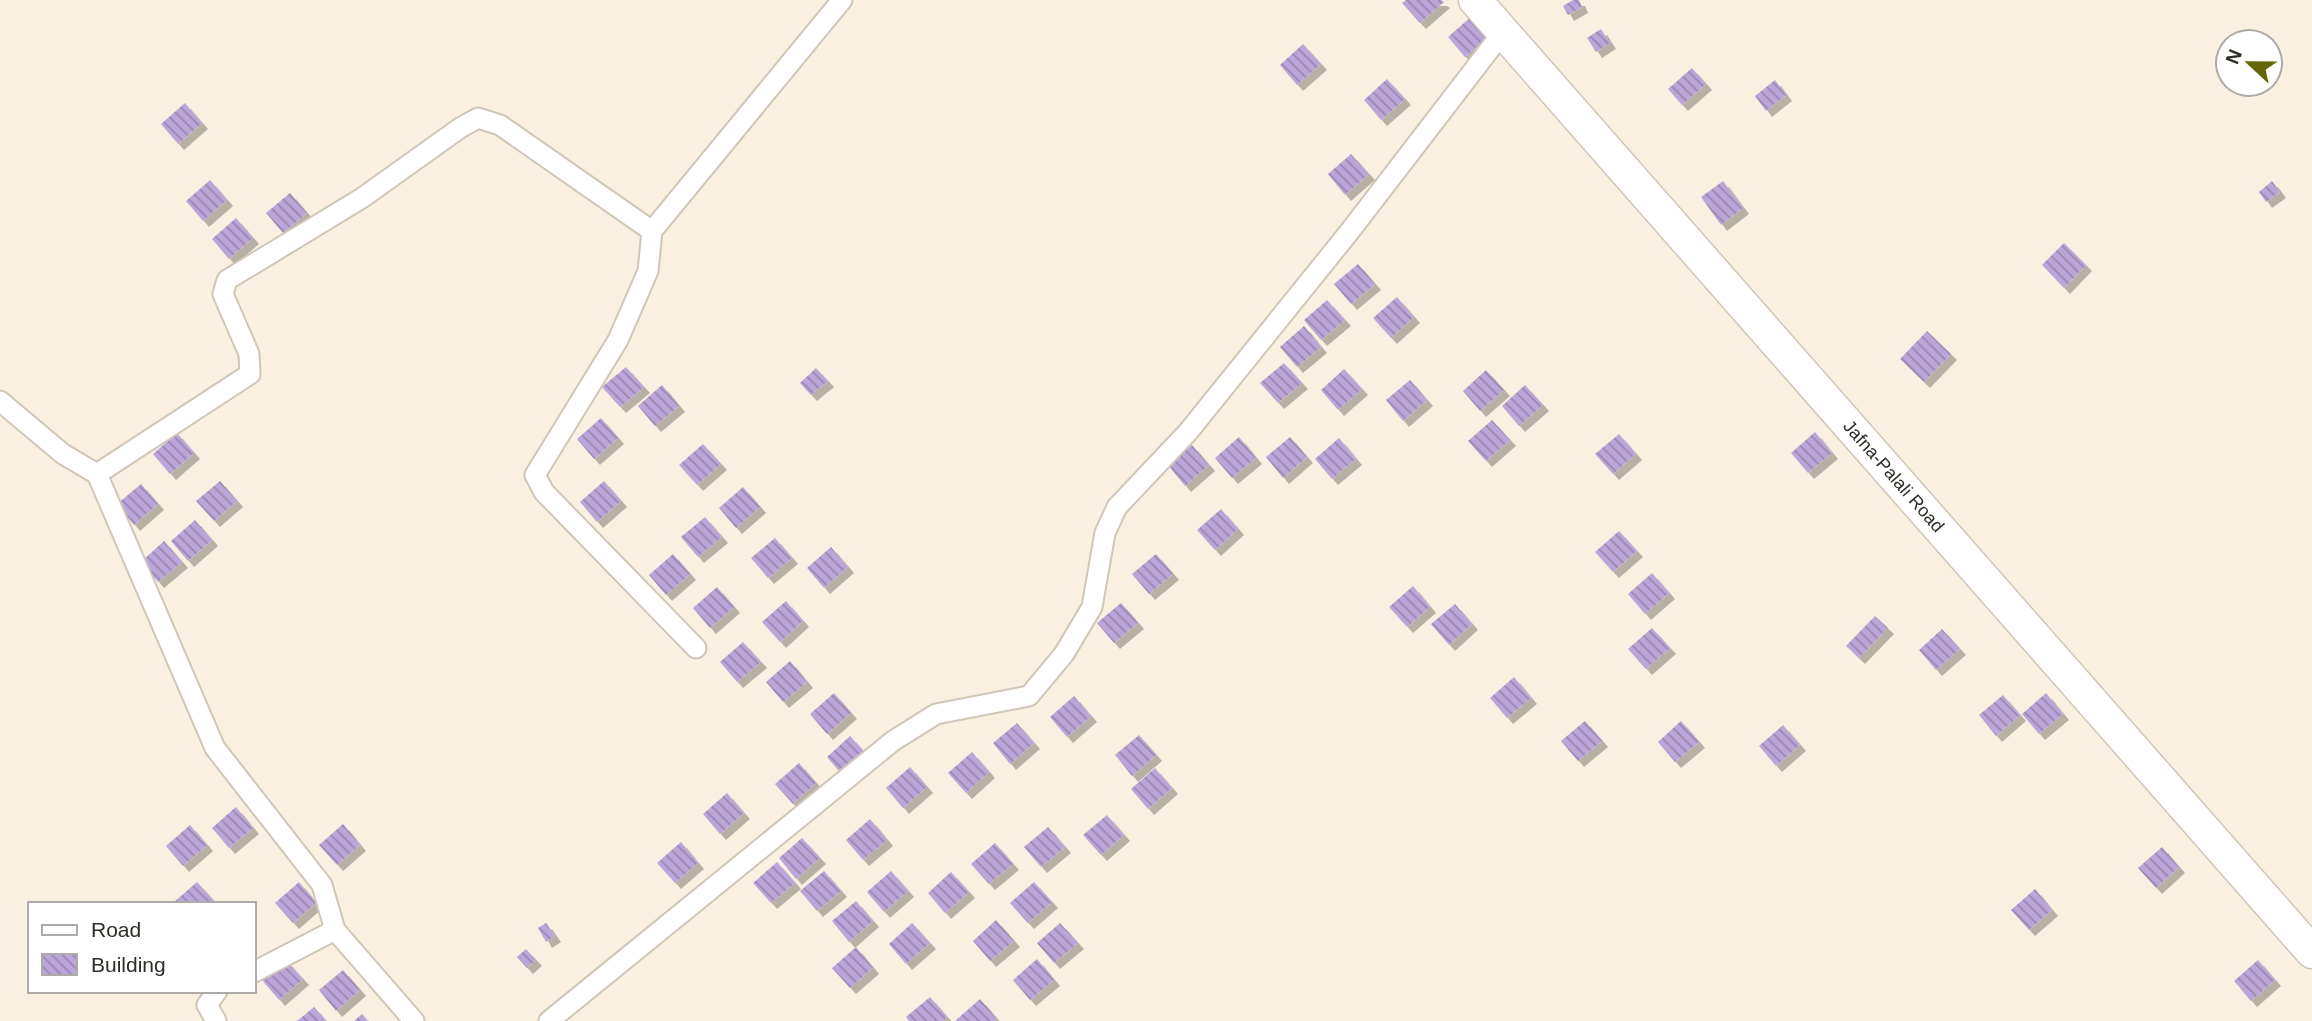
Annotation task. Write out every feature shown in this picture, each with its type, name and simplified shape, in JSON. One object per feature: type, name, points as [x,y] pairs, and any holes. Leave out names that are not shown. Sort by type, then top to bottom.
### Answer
[{"type":"main road","name":"Jafna-Palali Road","points":[[1475,0],[2312,952]]},
{"type":"street","points":[[695,648],[544,492],[535,475],[618,340],[648,271],[652,231],[842,0]]},
{"type":"street","points":[[550,1021],[893,741],[936,714],[1028,696],[1065,654],[1092,607],[1105,533],[1117,507],[1188,432],[1350,231],[1503,32]]},
{"type":"street","points":[[97,474],[250,374],[248,354],[223,294],[227,279],[362,198],[478,118],[500,125],[652,231]]},
{"type":"street","points":[[0,401],[63,454],[97,474],[215,748],[322,885],[335,930],[414,1021]]},
{"type":"street","points":[[256,971],[335,930]]},
{"type":"street","points":[[216,993],[207,1005],[216,1021]]},
{"type":"building","points":[[1406,0],[1444,2],[1420,23],[1402,3]]},
{"type":"building","points":[[1573,0],[1579,0],[1582,7],[1568,15],[1563,6]]},
{"type":"building","points":[[1472,16],[1489,36],[1465,57],[1448,37]]},
{"type":"building","points":[[1601,29],[1610,43],[1596,52],[1587,38]]},
{"type":"building","points":[[1303,44],[1321,64],[1297,85],[1280,65]]},
{"type":"building","points":[[1692,68],[1706,84],[1682,105],[1668,89]]},
{"type":"building","points":[[1387,79],[1405,99],[1381,120],[1364,100]]},
{"type":"building","points":[[1775,80],[1786,95],[1766,111],[1755,96]]},
{"type":"building","points":[[185,103],[202,123],[178,144],[161,124]]},
{"type":"building","points":[[1351,154],[1369,174],[1345,195],[1328,174]]},
{"type":"building","points":[[210,180],[227,200],[203,221],[186,201]]},
{"type":"building","points":[[1723,181],[1743,208],[1721,225],[1701,197]]},
{"type":"building","points":[[2272,181],[2280,192],[2266,202],[2259,192]]},
{"type":"building","points":[[290,193],[307,213],[283,233],[266,213]]},
{"type":"building","points":[[236,218],[253,238],[229,259],[212,239]]},
{"type":"building","points":[[2064,243],[2086,265],[2064,288],[2042,265]]},
{"type":"building","points":[[1358,264],[1375,284],[1351,304],[1334,284]]},
{"type":"building","points":[[1397,297],[1414,317],[1391,338],[1373,318]]},
{"type":"building","points":[[1327,300],[1345,320],[1321,340],[1304,320]]},
{"type":"building","points":[[1304,326],[1321,347],[1297,367],[1280,347]]},
{"type":"building","points":[[1927,331],[1951,354],[1924,382],[1900,359]]},
{"type":"building","points":[[1284,363],[1302,383],[1278,403],[1260,383]]},
{"type":"building","points":[[626,367],[644,387],[620,407],[602,387]]},
{"type":"building","points":[[816,368],[828,381],[811,395],[800,383]]},
{"type":"building","points":[[1344,369],[1362,389],[1338,410],[1321,390]]},
{"type":"building","points":[[1486,370],[1504,390],[1480,411],[1463,391]]},
{"type":"building","points":[[1410,380],[1427,400],[1403,421],[1386,400]]},
{"type":"building","points":[[662,385],[679,406],[655,426],[638,406]]},
{"type":"building","points":[[1525,385],[1543,405],[1519,426],[1502,406]]},
{"type":"building","points":[[601,418],[618,438],[594,459],[577,439]]},
{"type":"building","points":[[1492,420],[1510,440],[1486,461],[1468,441]]},
{"type":"building","points":[[1815,432],[1832,453],[1808,473],[1791,453]]},
{"type":"building","points":[[177,433],[194,453],[170,474],[153,454]]},
{"type":"building","points":[[1619,434],[1636,454],[1613,474],[1595,454]]},
{"type":"building","points":[[1239,437],[1256,458],[1232,478],[1215,458]]},
{"type":"building","points":[[1290,437],[1307,457],[1283,478],[1266,457]]},
{"type":"building","points":[[1339,438],[1356,459],[1332,479],[1315,459]]},
{"type":"building","points":[[703,444],[721,464],[697,485],[679,465]]},
{"type":"building","points":[[1192,445],[1209,465],[1185,486],[1168,465]]},
{"type":"building","points":[[220,481],[237,501],[214,521],[196,501]]},
{"type":"building","points":[[604,481],[621,501],[597,522],[580,502]]},
{"type":"building","points":[[141,484],[158,504],[134,525],[117,504]]},
{"type":"building","points":[[743,487],[760,507],[736,528],[719,508]]},
{"type":"building","points":[[1221,509],[1238,529],[1215,550],[1197,530]]},
{"type":"building","points":[[705,517],[722,537],[698,557],[681,537]]},
{"type":"building","points":[[195,520],[212,540],[188,561],[171,541]]},
{"type":"building","points":[[1619,531],[1637,551],[1613,572],[1595,552]]},
{"type":"building","points":[[775,538],[792,558],[768,578],[751,558]]},
{"type":"building","points":[[164,541],[182,562],[158,582],[141,562]]},
{"type":"building","points":[[831,547],[848,567],[824,588],[807,568]]},
{"type":"building","points":[[673,554],[690,574],[666,595],[649,575]]},
{"type":"building","points":[[1156,554],[1173,574],[1149,594],[1132,574]]},
{"type":"building","points":[[1652,573],[1669,593],[1645,614],[1628,594]]},
{"type":"building","points":[[1413,586],[1430,607],[1407,627],[1389,607]]},
{"type":"building","points":[[717,587],[734,607],[710,628],[693,608]]},
{"type":"building","points":[[786,601],[803,621],[780,642],[762,622]]},
{"type":"building","points":[[1121,603],[1138,623],[1114,643],[1097,623]]},
{"type":"building","points":[[1455,604],[1472,624],[1449,645],[1431,624]]},
{"type":"building","points":[[1875,616],[1888,628],[1859,658],[1846,646]]},
{"type":"building","points":[[1652,628],[1670,648],[1646,669],[1628,649]]},
{"type":"building","points":[[1942,629],[1960,649],[1936,670],[1919,650]]},
{"type":"building","points":[[743,642],[761,662],[737,682],[720,662]]},
{"type":"building","points":[[790,661],[807,682],[783,702],[766,682]]},
{"type":"building","points":[[1514,677],[1531,698],[1507,718],[1490,698]]},
{"type":"building","points":[[834,693],[851,713],[827,734],[810,714]]},
{"type":"building","points":[[2046,693],[2063,714],[2039,734],[2022,714]]},
{"type":"building","points":[[2003,695],[2020,715],[1996,736],[1979,715]]},
{"type":"building","points":[[1074,696],[1091,716],[1067,737],[1050,717]]},
{"type":"building","points":[[1585,721],[1602,741],[1578,761],[1561,741]]},
{"type":"building","points":[[1681,721],[1699,742],[1675,762],[1658,742]]},
{"type":"building","points":[[1017,723],[1034,743],[1010,764],[993,743]]},
{"type":"building","points":[[1783,725],[1800,745],[1776,766],[1759,746]]},
{"type":"building","points":[[1139,735],[1156,755],[1132,776],[1115,755]]},
{"type":"building","points":[[850,736],[868,756],[844,777],[827,757]]},
{"type":"building","points":[[972,752],[989,772],[966,793],[948,773]]},
{"type":"building","points":[[799,763],[816,783],[793,804],[775,784]]},
{"type":"building","points":[[910,767],[927,787],[903,808],[886,788]]},
{"type":"building","points":[[1155,768],[1172,788],[1148,809],[1131,789]]},
{"type":"building","points":[[727,793],[744,813],[720,834],[703,814]]},
{"type":"building","points":[[236,807],[253,828],[229,848],[212,828]]},
{"type":"building","points":[[1107,815],[1124,835],[1101,855],[1083,835]]},
{"type":"building","points":[[870,819],[887,840],[863,860],[846,840]]},
{"type":"building","points":[[343,824],[360,845],[337,865],[319,845]]},
{"type":"building","points":[[190,825],[207,845],[183,866],[166,846]]},
{"type":"building","points":[[1048,827],[1065,847],[1041,867],[1024,847]]},
{"type":"building","points":[[802,838],[820,858],[796,879],[779,858]]},
{"type":"building","points":[[681,842],[698,863],[675,883],[657,863]]},
{"type":"building","points":[[995,843],[1013,864],[989,884],[971,864]]},
{"type":"building","points":[[2162,847],[2179,867],[2156,888],[2138,868]]},
{"type":"building","points":[[777,862],[795,883],[771,903],[753,883]]},
{"type":"building","points":[[824,871],[841,891],[817,911],[800,891]]},
{"type":"building","points":[[891,871],[908,891],[884,912],[867,892]]},
{"type":"building","points":[[951,872],[969,892],[945,913],[928,893]]},
{"type":"building","points":[[197,882],[215,902],[174,902]]},
{"type":"building","points":[[299,882],[316,903],[293,923],[275,903]]},
{"type":"building","points":[[1034,882],[1052,902],[1028,923],[1010,903]]},
{"type":"building","points":[[2035,889],[2052,910],[2029,930],[2011,910]]},
{"type":"building","points":[[856,901],[873,921],[849,942],[832,921]]},
{"type":"building","points":[[996,920],[1014,941],[990,961],[973,941]]},
{"type":"building","points":[[546,923],[555,936],[546,942],[538,928]]},
{"type":"building","points":[[912,923],[930,943],[906,964],[889,944]]},
{"type":"building","points":[[1060,923],[1078,943],[1054,963],[1037,943]]},
{"type":"building","points":[[856,947],[873,968],[850,988],[832,968]]},
{"type":"building","points":[[526,949],[536,960],[527,968],[517,957]]},
{"type":"building","points":[[285,959],[303,979],[279,1000],[262,980]]},
{"type":"building","points":[[1037,959],[1054,980],[1030,1000],[1013,980]]},
{"type":"building","points":[[2258,960],[2275,980],[2251,1001],[2234,981]]},
{"type":"building","points":[[343,970],[360,990],[336,1011],[319,990]]},
{"type":"building","points":[[930,997],[947,1017],[943,1021],[909,1021],[906,1017]]},
{"type":"building","points":[[980,999],[997,1019],[995,1021],[956,1020]]},
{"type":"building","points":[[314,1007],[326,1021],[297,1021]]},
{"type":"building","points":[[362,1014],[368,1021],[354,1021]]}]
